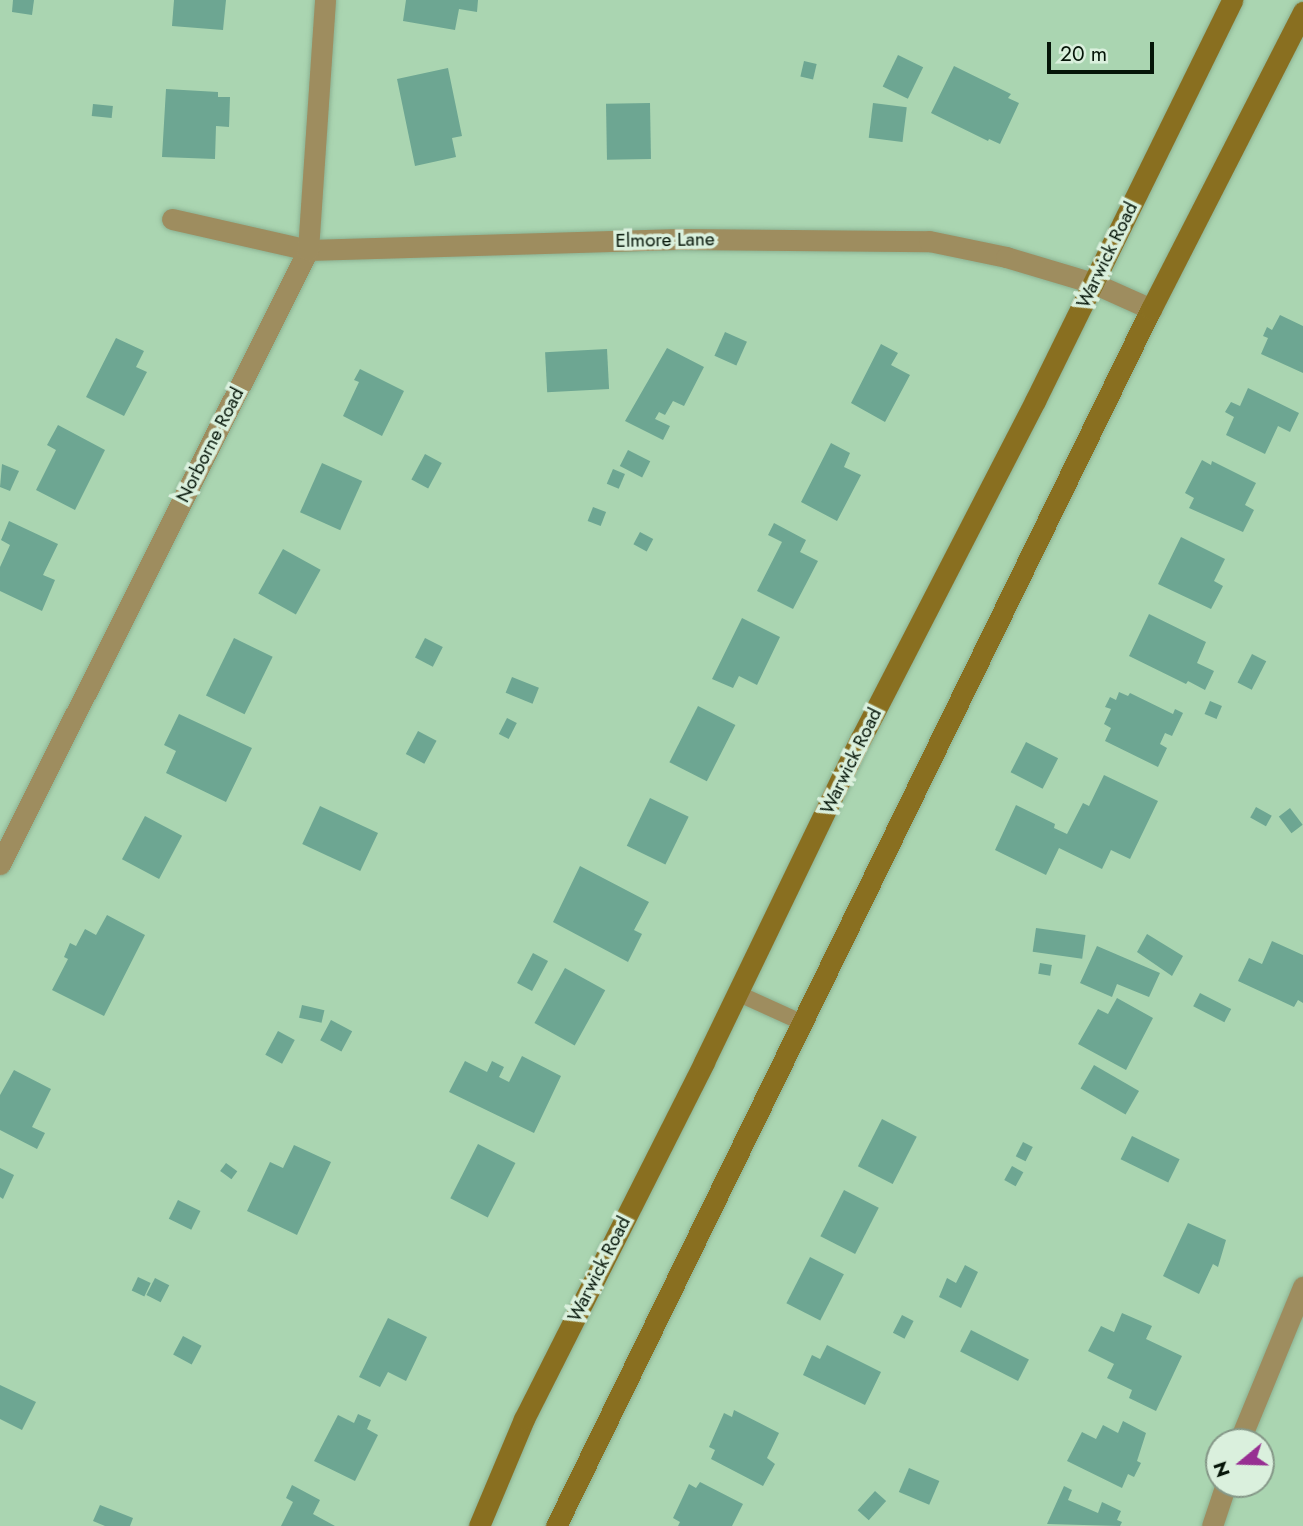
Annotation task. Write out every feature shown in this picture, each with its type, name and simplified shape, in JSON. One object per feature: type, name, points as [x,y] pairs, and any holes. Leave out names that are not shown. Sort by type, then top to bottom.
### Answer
[{"type":"main road","name":"Warwick Road","points":[[479,1526],[524,1419],[860,740],[1093,283],[1232,0]]},
{"type":"main road","points":[[556,1526],[800,1022],[1151,309],[1303,12]]},
{"type":"street","name":"Norborne Road","points":[[0,864],[309,250],[325,0]]},
{"type":"street","name":"Elmore Lane","points":[[172,219],[309,250],[679,239],[929,241],[1006,257],[1093,283],[1151,309]]},
{"type":"street","points":[[1246,1428],[1303,1287]]},
{"type":"street","points":[[1212,1526],[1221,1498]]},
{"type":"lane","points":[[737,993],[800,1022]]},
{"type":"building","points":[[13,0],[34,0],[32,15],[12,12]]},
{"type":"building","points":[[174,0],[226,0],[223,30],[172,26]]},
{"type":"building","points":[[406,0],[478,0],[477,12],[459,9],[455,30],[403,21]]},
{"type":"building","points":[[898,55],[923,67],[908,99],[883,86]]},
{"type":"building","points":[[804,61],[817,64],[813,80],[800,77]]},
{"type":"building","points":[[954,66],[1011,94],[1008,98],[1019,103],[1000,144],[989,139],[988,141],[931,113]]},
{"type":"building","points":[[448,68],[462,136],[452,138],[456,157],[415,166],[397,79]]},
{"type":"building","points":[[166,89],[218,92],[218,97],[230,97],[229,127],[216,126],[215,159],[162,157]]},
{"type":"building","points":[[650,103],[651,159],[607,160],[606,104]]},
{"type":"building","points":[[873,103],[907,107],[902,142],[869,138]]},
{"type":"building","points":[[93,104],[113,106],[112,118],[92,116]]},
{"type":"building","points":[[1280,315],[1303,326],[1303,373],[1261,354],[1268,338],[1263,336],[1267,327],[1272,330]]},
{"type":"building","points":[[725,332],[747,342],[736,366],[714,356]]},
{"type":"building","points":[[116,338],[144,351],[136,367],[147,372],[124,416],[86,397]]},
{"type":"building","points":[[881,344],[898,353],[891,365],[910,375],[885,422],[851,403]]},
{"type":"building","points":[[667,348],[704,367],[684,406],[673,401],[665,415],[659,412],[655,419],[670,426],[663,440],[625,421]]},
{"type":"building","points":[[607,349],[609,389],[547,392],[545,352]]},
{"type":"building","points":[[360,369],[404,391],[382,436],[343,416],[359,382],[354,380]]},
{"type":"building","points":[[1248,388],[1299,413],[1290,432],[1278,426],[1265,454],[1226,435],[1234,417],[1225,412],[1231,402],[1240,406]]},
{"type":"building","points":[[58,425],[105,450],[75,510],[36,490],[56,450],[47,445]]},
{"type":"building","points":[[831,443],[850,453],[844,467],[861,475],[837,521],[801,502]]},
{"type":"building","points":[[628,450],[650,461],[642,477],[620,466]]},
{"type":"building","points":[[425,454],[442,463],[428,489],[411,480]]},
{"type":"building","points":[[1202,460],[1211,465],[1212,461],[1256,483],[1245,505],[1254,510],[1243,532],[1189,508],[1194,498],[1185,493]]},
{"type":"building","points":[[322,463],[362,481],[340,530],[300,512]]},
{"type":"building","points":[[2,464],[19,471],[10,491],[0,487]]},
{"type":"building","points":[[613,469],[625,474],[619,489],[607,484]]},
{"type":"building","points":[[593,507],[606,512],[601,526],[588,521]]},
{"type":"building","points":[[9,521],[58,544],[43,575],[55,580],[42,611],[0,591],[0,567],[10,545],[1,540]]},
{"type":"building","points":[[774,523],[806,540],[800,552],[818,561],[793,609],[757,591],[782,542],[768,535]]},
{"type":"building","points":[[640,532],[653,539],[647,551],[633,544]]},
{"type":"building","points":[[1181,537],[1225,559],[1214,581],[1223,586],[1211,609],[1158,584]]},
{"type":"building","points":[[283,549],[321,570],[296,614],[258,594]]},
{"type":"building","points":[[1149,614],[1206,642],[1197,663],[1214,671],[1205,690],[1188,681],[1186,684],[1129,656]]},
{"type":"building","points":[[742,618],[780,637],[757,685],[739,676],[733,688],[712,679]]},
{"type":"building","points":[[234,638],[273,657],[245,714],[206,696]]},
{"type":"building","points":[[425,638],[443,647],[433,667],[415,658]]},
{"type":"building","points":[[1252,654],[1266,661],[1252,690],[1237,683]]},
{"type":"building","points":[[512,677],[539,688],[533,704],[506,693]]},
{"type":"building","points":[[1119,692],[1128,696],[1130,693],[1173,714],[1175,709],[1183,713],[1172,736],[1165,733],[1160,744],[1167,748],[1158,767],[1105,741],[1111,728],[1104,724],[1111,709],[1105,707],[1110,697],[1116,700]]},
{"type":"building","points":[[1210,701],[1222,706],[1216,719],[1205,714]]},
{"type":"building","points":[[698,706],[735,725],[707,781],[669,762]]},
{"type":"building","points":[[179,714],[252,748],[226,802],[166,773],[176,751],[164,745]]},
{"type":"building","points":[[507,718],[517,723],[509,739],[499,734]]},
{"type":"building","points":[[418,731],[437,741],[424,764],[406,754]]},
{"type":"building","points":[[1026,742],[1058,758],[1043,789],[1011,772]]},
{"type":"building","points":[[1104,775],[1158,801],[1130,859],[1111,850],[1102,869],[1059,848],[1046,875],[995,850],[1016,805],[1055,824],[1054,828],[1067,834],[1083,803],[1089,806]]},
{"type":"building","points":[[650,798],[689,817],[665,864],[627,846]]},
{"type":"building","points":[[320,806],[378,833],[360,871],[302,844]]},
{"type":"building","points":[[1256,807],[1272,816],[1266,826],[1250,817]]},
{"type":"building","points":[[1290,808],[1303,825],[1291,833],[1279,816]]},
{"type":"building","points":[[145,816],[182,836],[159,879],[122,859]]},
{"type":"building","points":[[580,866],[649,902],[634,930],[642,934],[628,962],[553,922]]},
{"type":"building","points":[[107,915],[145,935],[104,1016],[52,990],[68,959],[64,957],[70,943],[76,946],[85,929],[96,935]]},
{"type":"building","points":[[1036,928],[1086,935],[1082,959],[1033,952]]},
{"type":"building","points":[[1147,934],[1183,956],[1172,976],[1137,952]]},
{"type":"building","points":[[1272,941],[1303,955],[1303,1003],[1298,1000],[1294,1007],[1238,981],[1249,958],[1262,964]]},
{"type":"building","points":[[1097,946],[1160,973],[1149,997],[1117,984],[1112,997],[1080,983]]},
{"type":"building","points":[[533,953],[548,961],[532,991],[517,983]]},
{"type":"building","points":[[1040,963],[1052,965],[1050,976],[1038,974]]},
{"type":"building","points":[[565,968],[605,990],[575,1045],[534,1023]]},
{"type":"building","points":[[1200,993],[1231,1009],[1224,1022],[1193,1006]]},
{"type":"building","points":[[1117,998],[1153,1018],[1126,1070],[1078,1044],[1098,1009],[1108,1014]]},
{"type":"building","points":[[302,1005],[324,1010],[321,1023],[299,1018]]},
{"type":"building","points":[[331,1020],[352,1031],[341,1052],[320,1040]]},
{"type":"building","points":[[278,1031],[295,1040],[282,1064],[265,1055]]},
{"type":"building","points":[[522,1056],[561,1076],[534,1133],[449,1092],[465,1061],[487,1072],[492,1061],[504,1067],[499,1077],[509,1082]]},
{"type":"building","points":[[1094,1065],[1139,1091],[1126,1114],[1080,1088]]},
{"type":"building","points":[[14,1070],[51,1089],[32,1127],[45,1133],[37,1149],[0,1130],[0,1095]]},
{"type":"building","points":[[882,1119],[917,1137],[893,1184],[858,1166]]},
{"type":"building","points":[[1132,1136],[1180,1159],[1168,1183],[1121,1159]]},
{"type":"building","points":[[1023,1142],[1033,1147],[1026,1161],[1016,1156]]},
{"type":"building","points":[[478,1144],[515,1163],[488,1217],[450,1198]]},
{"type":"building","points":[[294,1145],[331,1162],[297,1235],[247,1211],[270,1162],[283,1168]]},
{"type":"building","points":[[226,1163],[237,1171],[231,1179],[220,1171]]},
{"type":"building","points":[[1012,1166],[1023,1172],[1016,1186],[1004,1180]]},
{"type":"building","points":[[0,1168],[14,1175],[3,1199],[0,1197]]},
{"type":"building","points":[[844,1190],[879,1208],[855,1254],[820,1236]]},
{"type":"building","points":[[178,1200],[200,1211],[191,1230],[169,1219]]},
{"type":"building","points":[[1188,1223],[1226,1240],[1218,1267],[1213,1264],[1199,1294],[1163,1276]]},
{"type":"building","points":[[810,1257],[844,1274],[820,1321],[786,1303]]},
{"type":"building","points":[[965,1265],[978,1272],[961,1308],[939,1297],[947,1278],[956,1283]]},
{"type":"building","points":[[138,1277],[151,1283],[144,1297],[132,1291]]},
{"type":"building","points":[[155,1278],[169,1285],[161,1302],[146,1295]]},
{"type":"building","points":[[1122,1313],[1152,1326],[1146,1339],[1182,1356],[1156,1411],[1129,1398],[1132,1390],[1107,1378],[1114,1364],[1088,1351],[1101,1326],[1114,1332]]},
{"type":"building","points":[[902,1315],[914,1321],[905,1339],[893,1333]]},
{"type":"building","points":[[388,1318],[427,1337],[406,1381],[388,1372],[380,1387],[359,1377]]},
{"type":"building","points":[[971,1330],[1029,1360],[1018,1381],[960,1351]]},
{"type":"building","points":[[183,1336],[202,1346],[192,1364],[173,1355]]},
{"type":"building","points":[[827,1345],[881,1372],[865,1405],[803,1375],[812,1355],[820,1359]]},
{"type":"building","points":[[0,1385],[36,1402],[22,1430],[0,1419]]},
{"type":"building","points":[[734,1410],[779,1433],[767,1458],[775,1464],[763,1486],[711,1459],[715,1450],[709,1447],[724,1413],[732,1417]]},
{"type":"building","points":[[358,1414],[371,1420],[367,1429],[378,1435],[355,1481],[314,1461],[338,1415],[354,1423]]},
{"type":"building","points":[[1123,1421],[1146,1433],[1137,1461],[1141,1463],[1134,1477],[1128,1474],[1122,1488],[1067,1461],[1082,1432],[1096,1439],[1103,1425],[1118,1433]]},
{"type":"building","points":[[909,1468],[939,1481],[929,1505],[899,1492]]},
{"type":"building","points":[[700,1482],[743,1504],[732,1526],[678,1526],[680,1522],[673,1518],[689,1484],[696,1488]]},
{"type":"building","points":[[292,1485],[320,1500],[313,1514],[335,1526],[281,1526],[293,1502],[286,1498]]},
{"type":"building","points":[[1064,1486],[1072,1490],[1068,1500],[1098,1513],[1102,1502],[1121,1511],[1117,1520],[1122,1522],[1120,1526],[1047,1524]]},
{"type":"building","points":[[875,1491],[886,1501],[869,1520],[858,1510]]},
{"type":"building","points":[[100,1505],[133,1518],[130,1526],[105,1526],[93,1521]]}]
